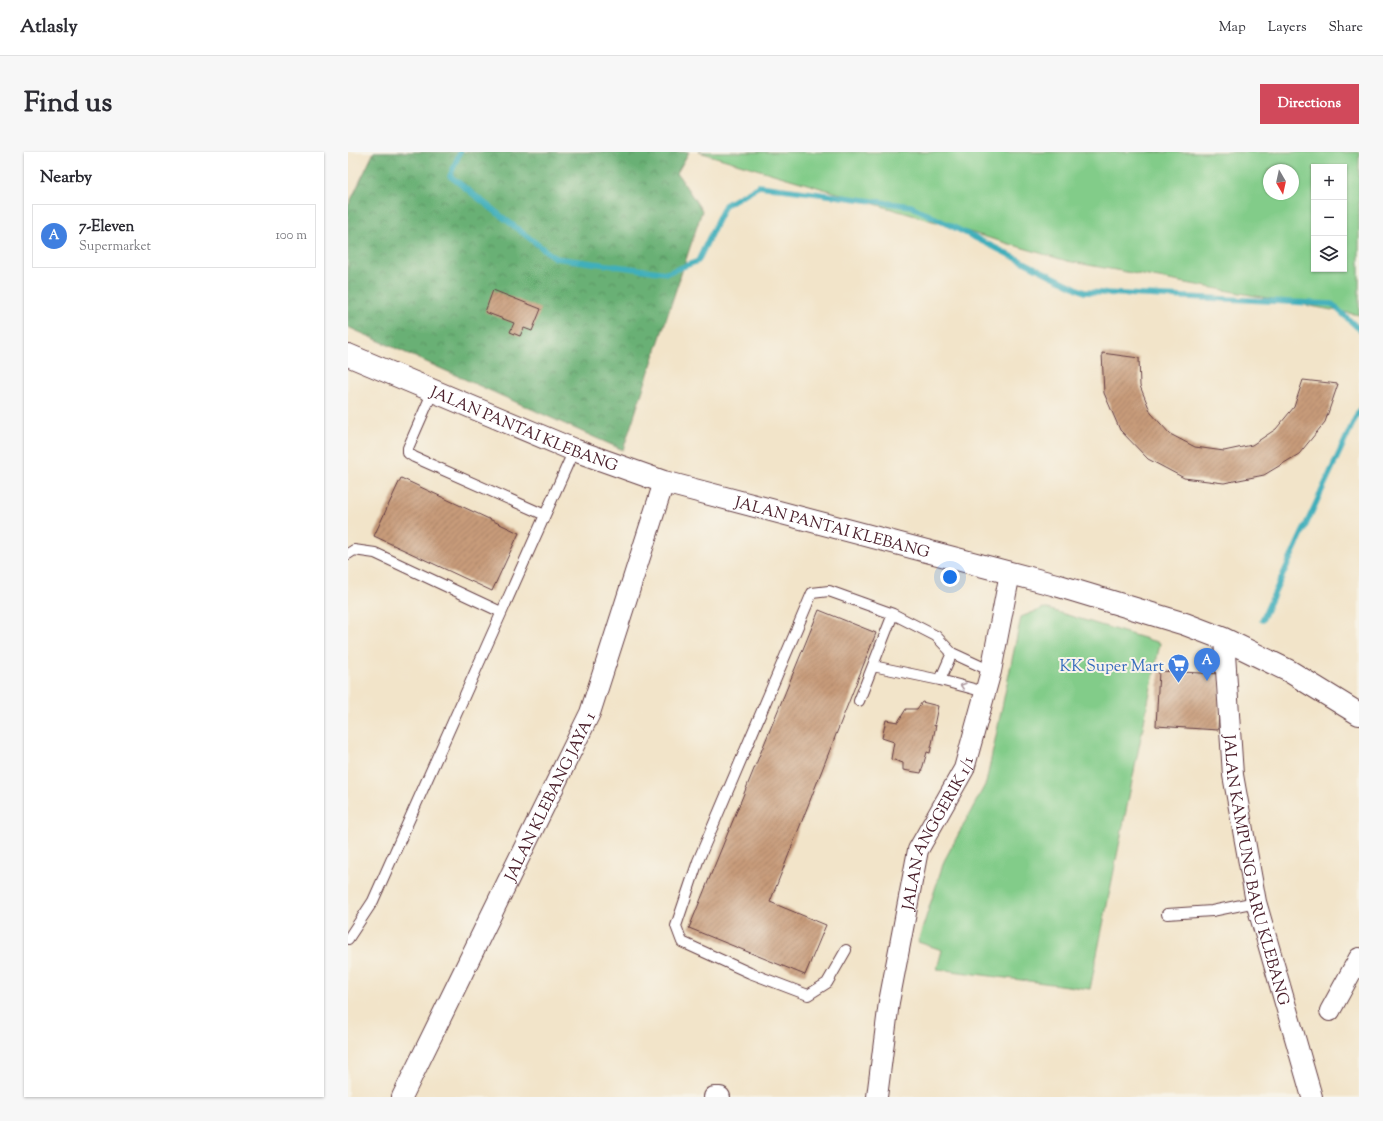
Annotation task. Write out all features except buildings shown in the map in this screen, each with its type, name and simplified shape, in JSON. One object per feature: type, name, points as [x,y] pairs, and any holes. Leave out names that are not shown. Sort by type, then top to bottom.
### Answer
[{"type":"highway","name":"JALAN PANTAI KLEBANG","points":[[348,355],[574,450],[664,482],[1010,573],[1137,608],[1185,624],[1224,639],[1289,671],[1359,714]]},
{"type":"street","name":"JALAN KLEBANG JAYA 1","points":[[402,1097],[590,713],[664,482]]},
{"type":"street","name":"JALAN ANGGERIK 1/1","points":[[877,1097],[889,1002],[918,850],[964,769],[990,671],[1010,573]]},
{"type":"street","name":"JALAN KAMPUNG BARU KLEBANG","points":[[1224,639],[1233,775],[1256,902],[1312,1097]]},
{"type":"street","points":[[1330,1011],[1359,958]]},
{"type":"street","points":[[714,1097],[720,1097]]},
{"type":"lane","points":[[433,391],[408,448],[408,453],[545,515]]},
{"type":"lane","points":[[348,939],[373,901],[574,450]]},
{"type":"lane","points":[[348,554],[354,550],[375,553],[501,612]]},
{"type":"lane","points":[[846,950],[827,983],[808,995],[750,973],[682,942],[676,926],[698,860],[812,593],[829,591],[893,614],[936,636],[952,653],[990,671]]},
{"type":"lane","points":[[859,701],[893,614]]},
{"type":"lane","points":[[940,680],[952,653]]},
{"type":"lane","points":[[873,666],[940,680],[985,692]]},
{"type":"lane","points":[[1167,914],[1212,911],[1256,902]]},
{"type":"green space","points":[[374,152],[689,152],[677,173],[702,211],[623,450],[348,327],[348,206]]},
{"type":"green space","points":[[699,152],[1359,152],[1359,315],[1067,261]]},
{"type":"green space","points":[[1044,608],[1160,643],[1090,989],[937,969],[942,950],[918,942],[944,861],[986,783],[1021,617]]},
{"type":"waterway","points":[[460,152],[450,176],[555,258],[667,273],[698,261],[725,205],[759,186],[911,206],[1084,292],[1332,304],[1359,329]]},
{"type":"waterway","points":[[1262,620],[1359,410]]},
{"type":"place","name":"7-Eleven","points":[[1207,681]]},
{"type":"place","name":"KK Super Mart","points":[[1179,684]]}]
